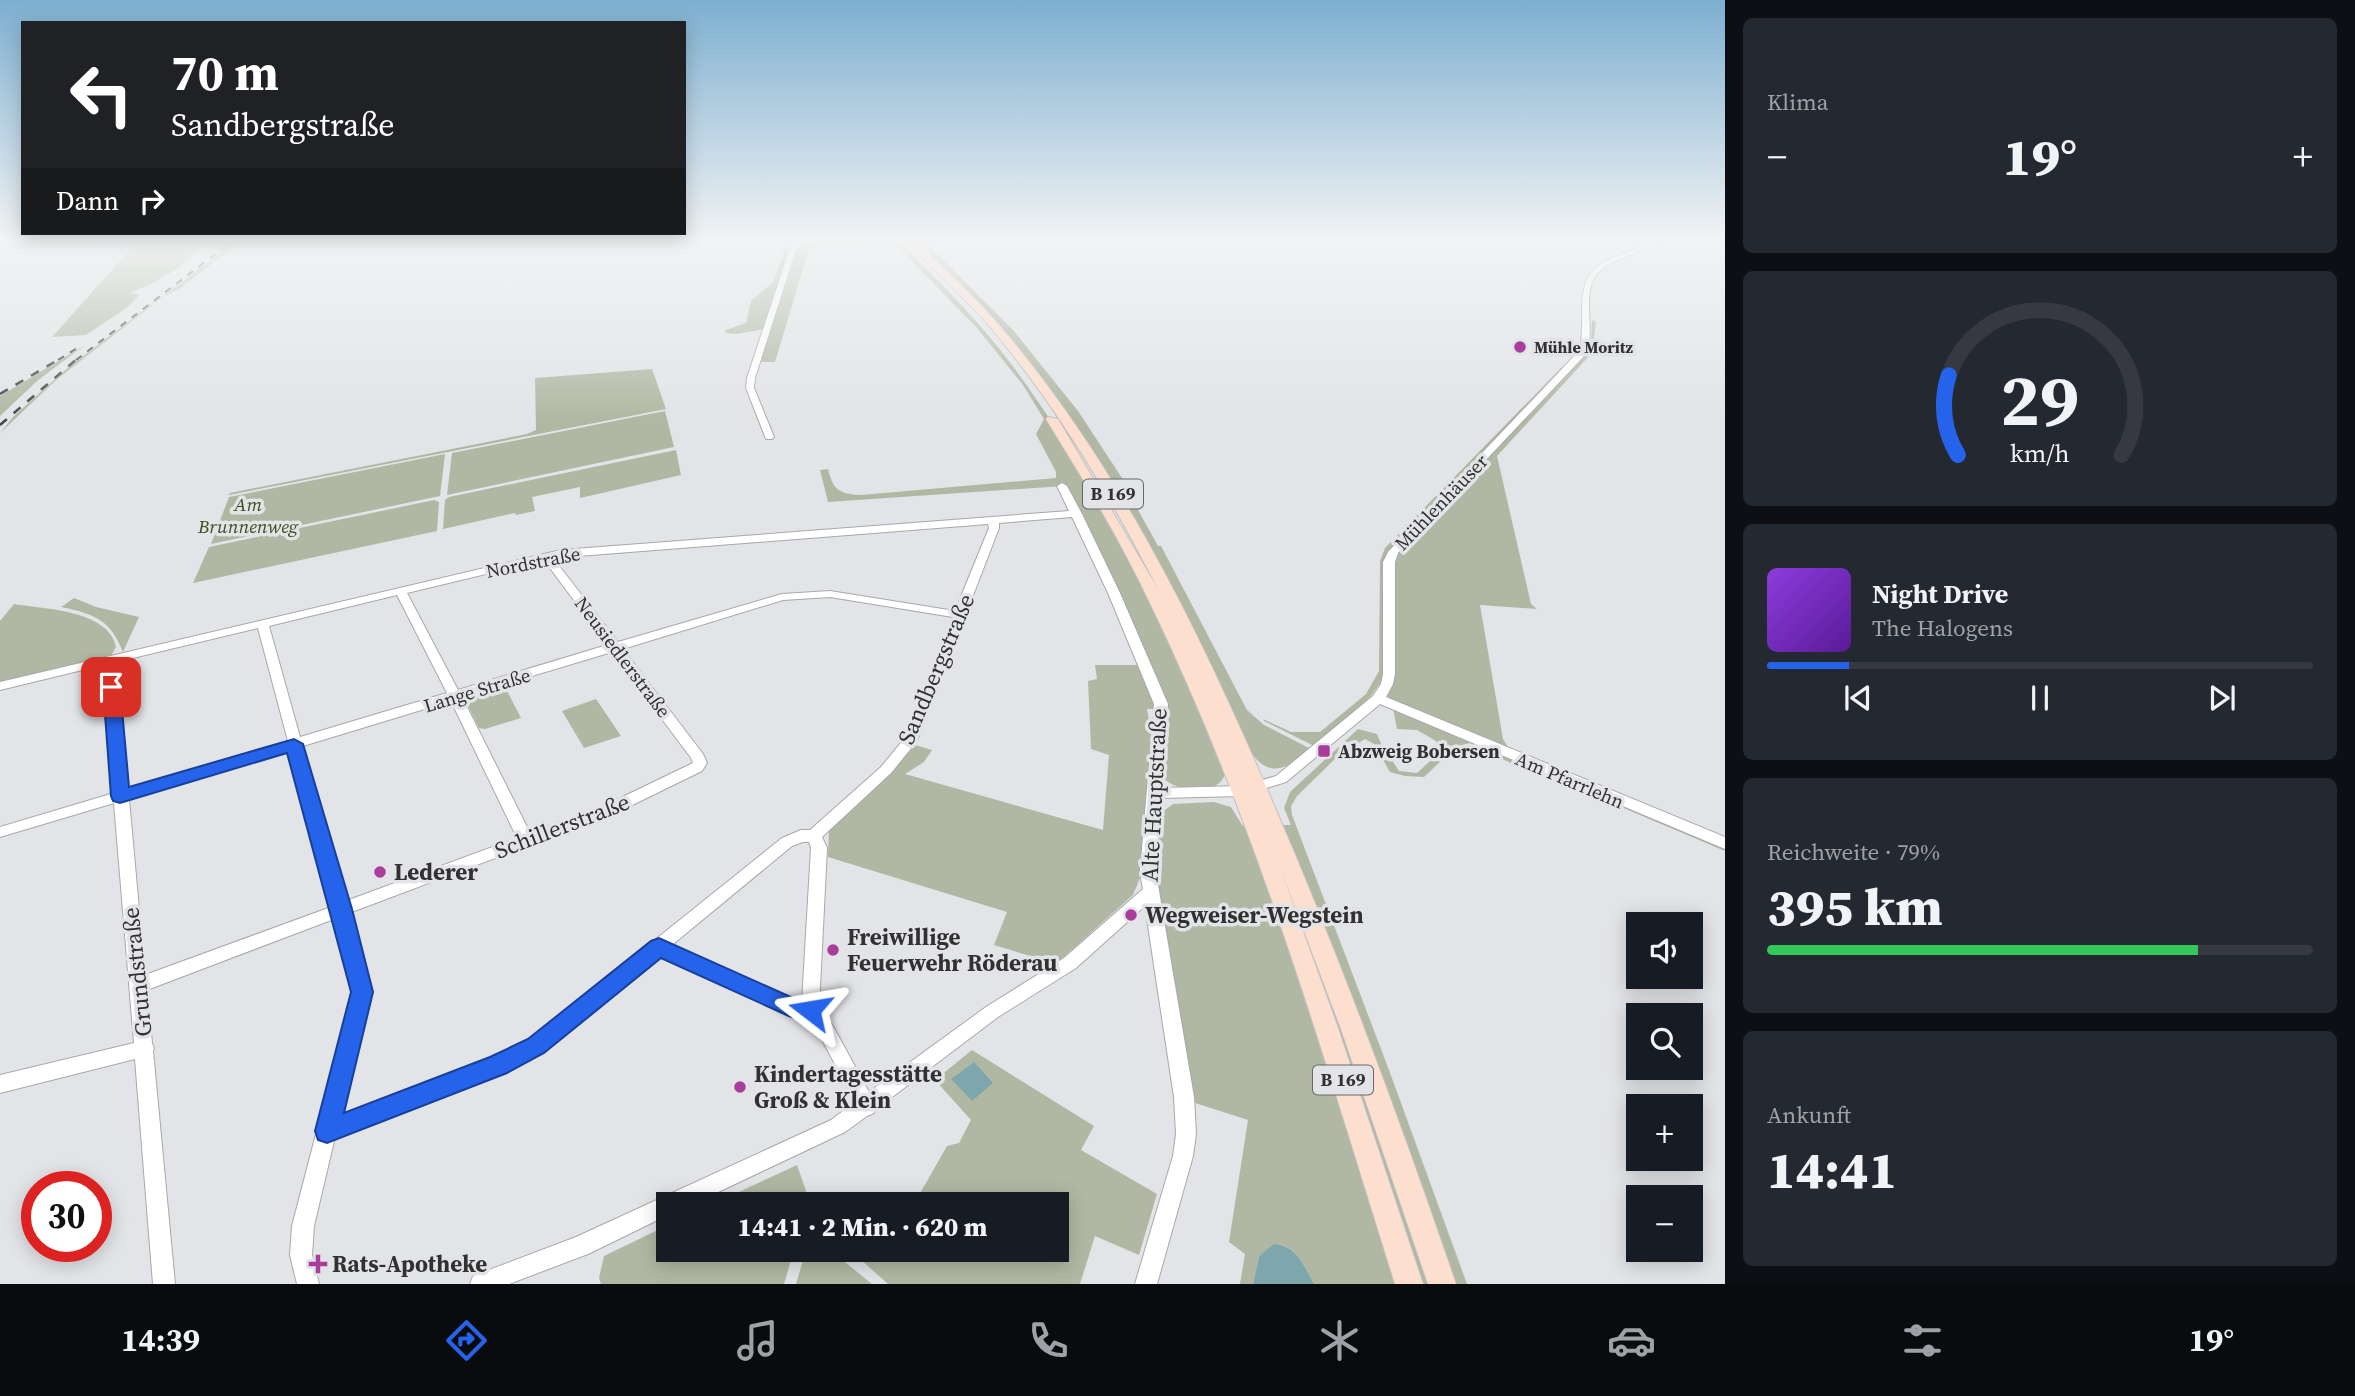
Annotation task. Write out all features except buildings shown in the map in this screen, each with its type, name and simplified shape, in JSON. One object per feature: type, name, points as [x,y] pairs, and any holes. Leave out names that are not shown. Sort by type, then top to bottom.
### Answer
[{"type":"main road","name":"B 169","points":[[960,300],[988,331],[1047,410],[1114,519],[1249,789],[1318,935],[1442,1284]]},
{"type":"main road","name":"B 169","points":[[969,300],[997,329],[1079,439],[1145,551],[1212,681],[1409,1284]]},
{"type":"street","points":[[769,437],[750,388],[776,300]]},
{"type":"street","name":"Mühlenhäuser","points":[[1249,789],[1291,773],[1378,699],[1387,684],[1390,664],[1389,562],[1393,552],[1583,352],[1587,344],[1586,300]]},
{"type":"street","name":"Alte Hauptstraße","points":[[1062,486],[1161,704],[1148,873],[1184,1097],[1186,1135],[1183,1156],[1146,1284]]},
{"type":"street","name":"Nordstraße","points":[[0,686],[561,553],[1077,514]]},
{"type":"street","name":"Sandbergstraße","points":[[327,1131],[486,1070],[528,1051],[787,842],[801,836],[814,836],[886,770],[910,741],[994,528],[993,521]]},
{"type":"street","name":"Neusiedlerstraße","points":[[547,557],[698,757]]},
{"type":"street","points":[[400,591],[456,697],[526,841]]},
{"type":"street","name":"Lange Straße","points":[[0,832],[782,597],[830,594],[960,615]]},
{"type":"street","points":[[263,624],[294,744],[342,909],[362,992],[301,1241],[308,1283]]},
{"type":"street","name":"Grundstraße","points":[[109,659],[164,1284]]},
{"type":"street","name":"Am Pfarrlehn","points":[[1378,699],[1725,844]]},
{"type":"street","name":"Schillerstraße","points":[[137,986],[613,808],[694,770],[700,763],[698,757]]},
{"type":"street","points":[[1155,793],[1249,789]]},
{"type":"street","points":[[814,836],[819,848],[810,1010],[827,1032],[867,1107]]},
{"type":"street","points":[[695,1192],[838,1126],[867,1107],[992,1012],[1070,963],[1150,892]]},
{"type":"street","points":[[659,947],[791,1007],[810,1010]]},
{"type":"street","points":[[0,1084],[145,1048]]},
{"type":"street","points":[[481,1284],[580,1246],[656,1210]]},
{"type":"green space","points":[[85,300],[134,300],[86,335],[52,337]]},
{"type":"green space","points":[[159,300],[56,380],[0,433],[14,416],[71,365]]},
{"type":"green space","points":[[774,300],[764,329],[737,334],[725,333],[726,330],[746,323],[751,301]]},
{"type":"green space","points":[[780,300],[794,300],[775,362],[760,362]]},
{"type":"green space","points":[[950,300],[956,300],[1012,365],[1045,412],[1105,511],[1156,614],[1225,773],[1215,786],[1207,789],[1187,789],[1163,778],[1168,713],[1162,688],[1119,592],[1064,486],[828,502],[820,470],[828,469],[838,490],[861,495],[1056,478],[1056,472],[1036,434],[1044,419],[1023,385],[977,328]]},
{"type":"green space","points":[[967,300],[983,300],[1013,330],[1078,411],[1141,507],[1137,508],[1158,546],[1161,546],[1247,710],[1264,725],[1311,749],[1289,765],[1274,769],[1267,767],[1252,754],[1161,566],[1063,409]]},
{"type":"green space","points":[[1592,320],[1596,321],[1592,353],[1497,456],[1531,604],[1537,609],[1480,605],[1503,739],[1511,752],[1395,702],[1387,696],[1395,673],[1395,560],[1398,553],[1587,353],[1591,345]]},
{"type":"green space","points":[[85,345],[37,381],[0,416],[0,396]]},
{"type":"green space","points":[[1564,365],[1567,366],[1388,551],[1385,566],[1384,672],[1381,682],[1370,697],[1314,746],[1264,721],[1263,719],[1291,732],[1320,732],[1366,694],[1379,671],[1380,561],[1385,548]]},
{"type":"green space","points":[[652,369],[666,409],[229,495],[527,434],[536,430],[535,378]]},
{"type":"green space","points":[[665,411],[674,447],[447,495],[452,453]]},
{"type":"green space","points":[[676,450],[681,475],[580,498],[580,487],[532,497],[535,511],[443,529],[445,500],[449,497]]},
{"type":"green space","name":"Am Brunnenweg","points":[[445,454],[440,496],[211,544],[229,497]]},
{"type":"green space","name":"Am Brunnenweg","points":[[434,500],[439,502],[437,531],[193,583],[209,547]]},
{"type":"green space","points":[[74,598],[96,607],[139,617],[123,652],[113,633],[101,620],[61,607]]},
{"type":"green space","points":[[14,604],[58,610],[89,618],[111,635],[116,647],[111,656],[0,684],[0,621]]},
{"type":"green space","points":[[1095,665],[1138,665],[1155,709],[1147,709],[1150,725],[1154,726],[1140,878],[1133,895],[1056,964],[994,945],[1007,912],[828,857],[829,830],[893,771],[915,745],[932,750],[924,762],[905,774],[1103,830],[1109,755],[1091,749],[1088,681],[1097,679]]},
{"type":"green space","points":[[505,687],[521,718],[485,729],[479,728],[466,702],[471,697]]},
{"type":"green space","points":[[596,699],[621,736],[584,748],[562,711]]},
{"type":"green space","points":[[1393,708],[1516,760],[1537,772],[1568,781],[1725,847],[1725,851],[1574,787],[1529,772],[1470,743],[1450,748],[1424,777],[1390,772],[1374,744],[1365,739],[1338,756],[1297,796],[1291,806],[1292,815],[1467,1284],[1454,1284],[1327,934],[1283,825],[1291,825],[1284,808],[1290,792],[1358,729],[1377,734],[1387,758],[1392,760],[1399,771],[1417,773],[1439,753],[1436,741],[1417,730],[1397,729]]},
{"type":"green space","points":[[1214,802],[1231,807],[1242,825],[1246,826],[1267,878],[1399,1284],[1314,1284],[1294,1252],[1283,1245],[1275,1244],[1259,1256],[1253,1284],[1240,1284],[1245,1254],[1229,1242],[1248,1120],[1192,1102],[1155,877],[1155,847],[1161,813],[1173,804]]},
{"type":"green space","points":[[1266,825],[1309,936],[1429,1284],[1423,1284],[1353,1074],[1262,826]]},
{"type":"green space","points":[[972,1050],[1094,1126],[1081,1150],[1157,1194],[1139,1255],[1095,1236],[1080,1284],[888,1284],[863,1262],[1069,1262],[1069,1192],[921,1192],[947,1146],[959,1143],[971,1120],[935,1080]]},
{"type":"green space","points":[[797,1165],[806,1191],[806,1192],[739,1192]]},
{"type":"green space","points":[[656,1231],[656,1262],[790,1262],[784,1284],[601,1284],[599,1278],[604,1256]]},
{"type":"green space","points":[[802,1262],[845,1262],[872,1284],[796,1284]]},
{"type":"water","points":[[974,1062],[993,1083],[972,1101],[951,1079]]},
{"type":"water","points":[[1274,1244],[1294,1252],[1314,1284],[1253,1284],[1259,1256]]},
{"type":"railway","points":[[76,360],[155,300]]},
{"type":"railway","points":[[58,360],[79,347]]},
{"type":"railway","points":[[0,394],[61,358]]},
{"type":"railway","points":[[0,425],[78,358]]},
{"type":"place","name":"Mühle Moritz","points":[[1520,347]]},
{"type":"place","name":"Abzweig Bobersen","points":[[1324,751]]},
{"type":"place","name":"Lederer","points":[[380,872]]},
{"type":"place","name":"Wegweiser-Wegstein","points":[[1131,915]]},
{"type":"place","name":"Freiwillige Feuerwehr Röderau","points":[[833,950]]},
{"type":"place","name":"Kindertagesstätte Groß & Klein","points":[[740,1087]]},
{"type":"place","name":"Rats-Apotheke","points":[[318,1264]]},
{"type":"route","points":[[111,687],[120,796],[294,744],[342,909],[362,992],[327,1131],[520,1055],[553,1033],[659,947],[791,1007],[810,1010]]}]
